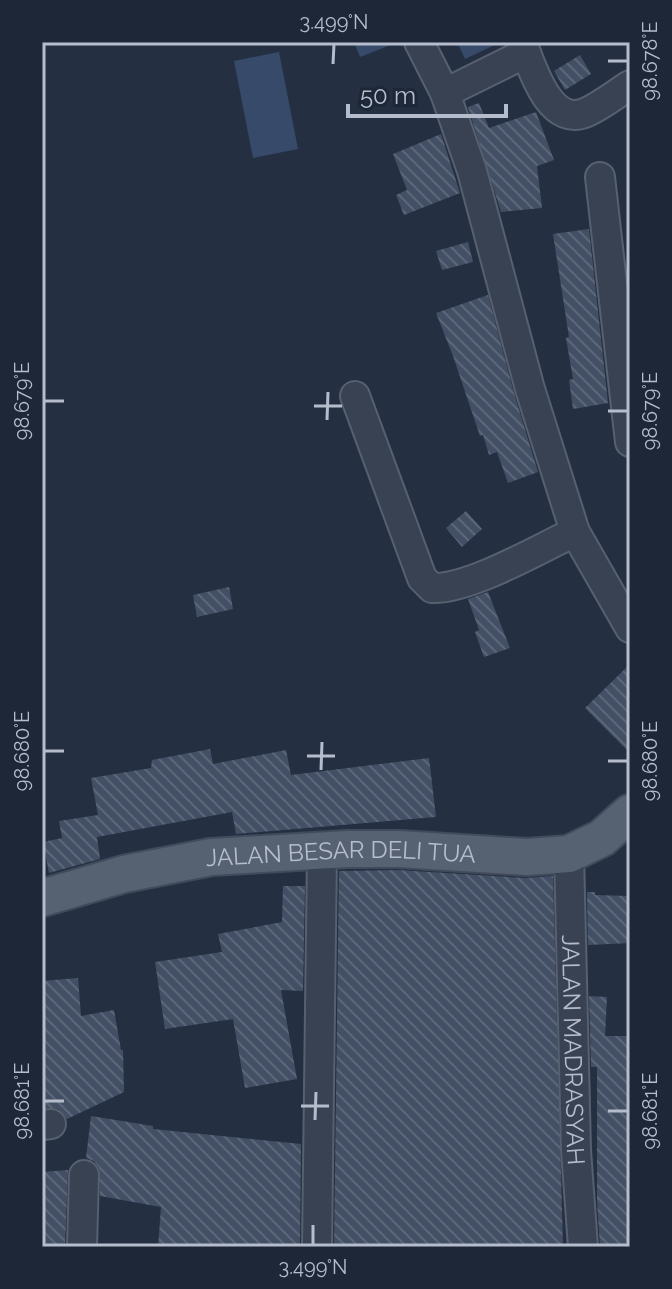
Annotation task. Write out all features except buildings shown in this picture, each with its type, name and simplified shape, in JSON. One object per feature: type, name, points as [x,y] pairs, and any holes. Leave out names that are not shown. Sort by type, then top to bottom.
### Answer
[{"type":"main road","name":"JALAN BESAR DELI TUA","points":[[42,898],[124,874],[211,857],[399,849],[527,857],[569,854],[602,838],[630,813]]},
{"type":"street","points":[[419,42],[445,93],[472,171],[530,389],[575,532],[630,628]]},
{"type":"street","points":[[445,93],[524,48],[549,100],[563,114],[573,116],[585,113],[630,85]]},
{"type":"street","points":[[600,177],[630,442]]},
{"type":"street","points":[[355,396],[422,578],[432,588],[444,589],[484,575],[575,532]]},
{"type":"street","points":[[317,1247],[322,852]]},
{"type":"street","name":"JALAN MADRASYAH","points":[[569,854],[576,1150],[583,1247]]},
{"type":"street","points":[[82,1247],[84,1175]]},
{"type":"water","points":[[354,42],[396,42],[396,43],[360,57]]},
{"type":"water","points":[[457,42],[499,42],[499,43],[465,59]]},
{"type":"water","points":[[279,52],[298,149],[253,158],[234,61]]}]
